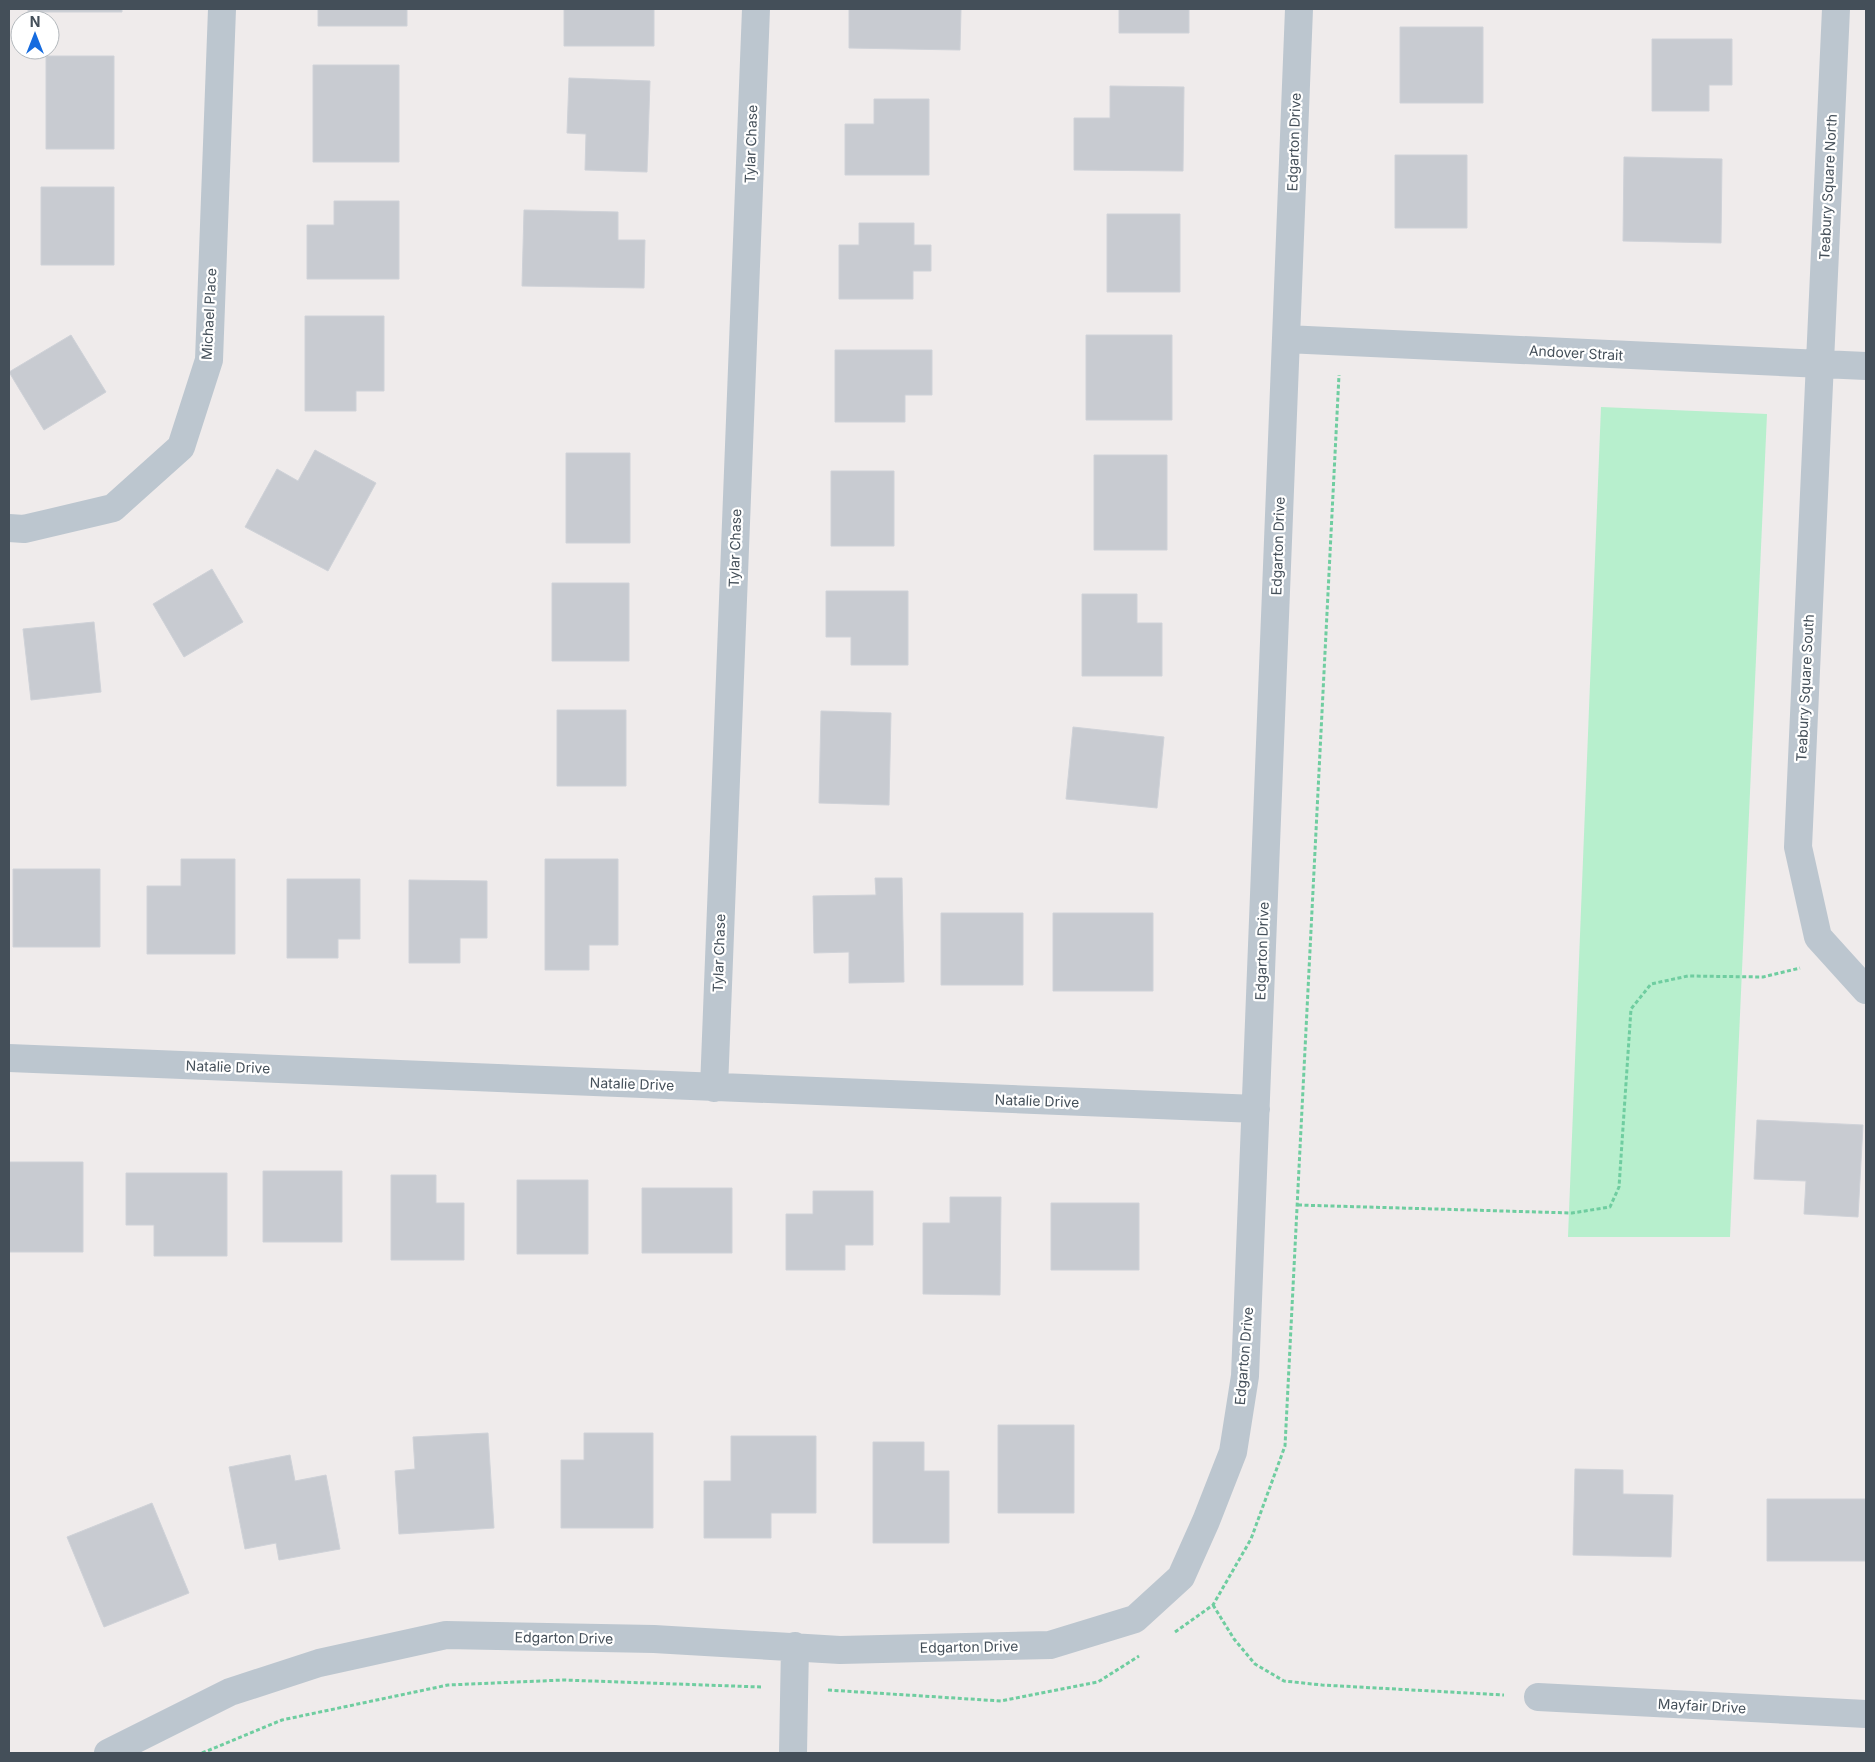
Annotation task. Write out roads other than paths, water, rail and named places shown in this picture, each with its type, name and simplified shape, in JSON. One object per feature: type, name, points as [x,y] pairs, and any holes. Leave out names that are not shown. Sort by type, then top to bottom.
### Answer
[{"type":"street","name":"Michael Place","points":[[9,528],[24,528],[113,508],[180,447],[208,360],[222,9]]},
{"type":"street","name":"Tylar Chase","points":[[714,1088],[756,9]]},
{"type":"street","name":"Edgarton Drive","points":[[108,1753],[230,1692],[319,1663],[446,1635],[654,1639],[840,1650],[1050,1645],[1135,1618],[1181,1577],[1206,1521],[1233,1452],[1244,1385],[1299,9]]},
{"type":"street","name":"Teabury Square North","points":[[1820,365],[1836,9]]},
{"type":"street","name":"Andover Strait","points":[[1286,339],[1866,366]]},
{"type":"street","name":"Teabury Square South","points":[[1820,365],[1798,847],[1818,938],[1866,990]]},
{"type":"street","name":"Natalie Drive","points":[[9,1058],[1256,1109]]},
{"type":"street","points":[[793,1753],[795,1646]]},
{"type":"street","name":"Mayfair Drive","points":[[1538,1697],[1866,1714]]}]
